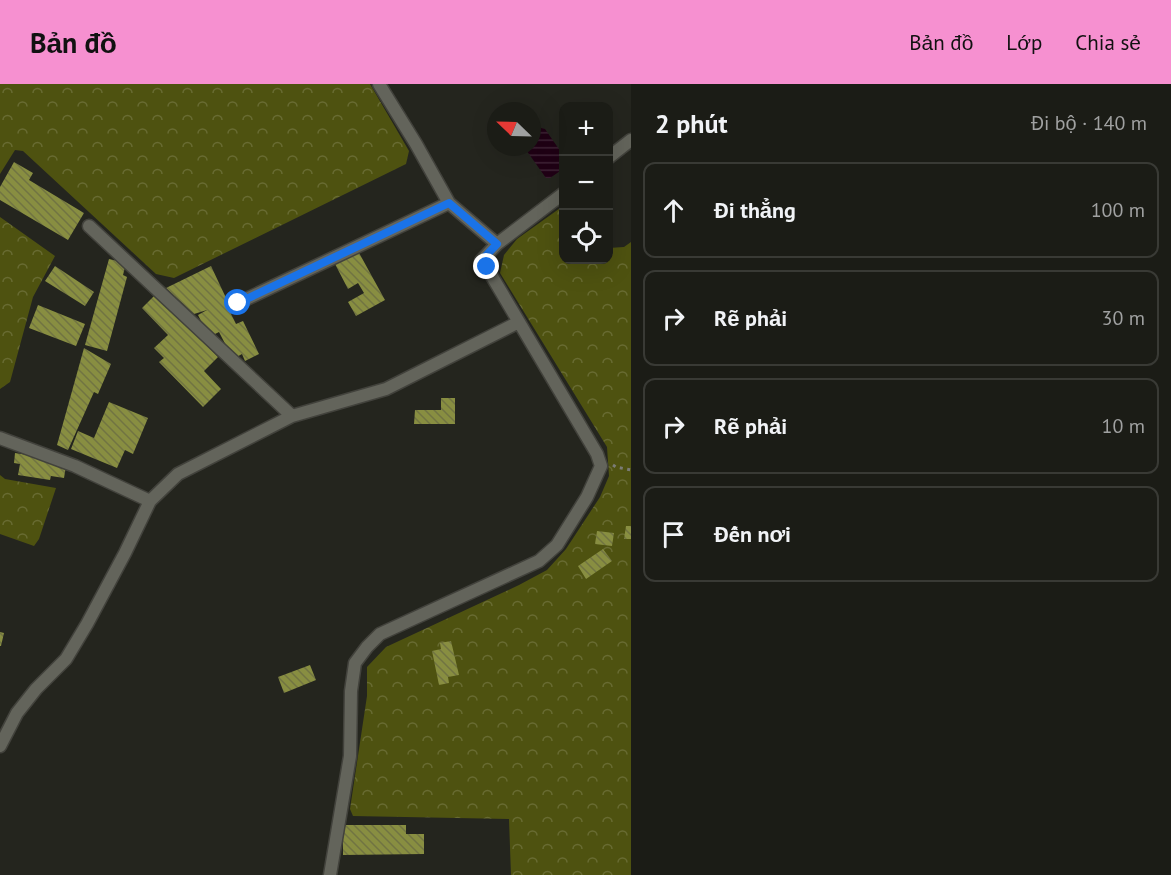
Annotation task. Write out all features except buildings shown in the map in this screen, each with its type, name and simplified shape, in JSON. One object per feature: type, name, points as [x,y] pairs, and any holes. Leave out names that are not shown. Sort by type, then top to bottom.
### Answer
[{"type":"street","points":[[379,84],[449,203],[497,244]]},
{"type":"street","points":[[612,156],[631,141]]},
{"type":"street","points":[[330,875],[350,756],[351,691],[355,663],[380,634],[539,561],[557,544],[586,497],[601,466],[597,454],[487,267],[481,261],[497,244],[559,197]]},
{"type":"street","points":[[238,303],[449,203]]},
{"type":"street","points":[[89,226],[292,416]]},
{"type":"street","points":[[0,746],[17,713],[36,689],[66,659],[125,554],[150,501],[178,474],[292,416],[387,388],[519,322]]},
{"type":"street","points":[[0,438],[75,466],[150,501]]},
{"type":"green space","points":[[0,84],[370,84],[409,151],[406,164],[174,278],[156,274],[23,151],[15,150],[0,174]]},
{"type":"green space","points":[[559,209],[559,264],[613,264],[613,248],[624,247],[631,242],[631,875],[511,875],[509,819],[353,816],[350,809],[367,696],[367,667],[386,647],[547,570],[566,549],[600,497],[609,476],[607,447],[500,273],[504,255],[517,239]]},
{"type":"green space","points":[[0,217],[55,256],[33,297],[10,382],[0,389]]},
{"type":"green space","points":[[0,475],[5,479],[56,488],[39,539],[34,546],[0,534]]},
{"type":"shaded area","points":[[541,128],[545,129],[559,149],[559,172],[546,178],[530,156],[541,156]]},
{"type":"route","points":[[238,303],[449,203],[497,244],[481,261],[487,267]]}]
